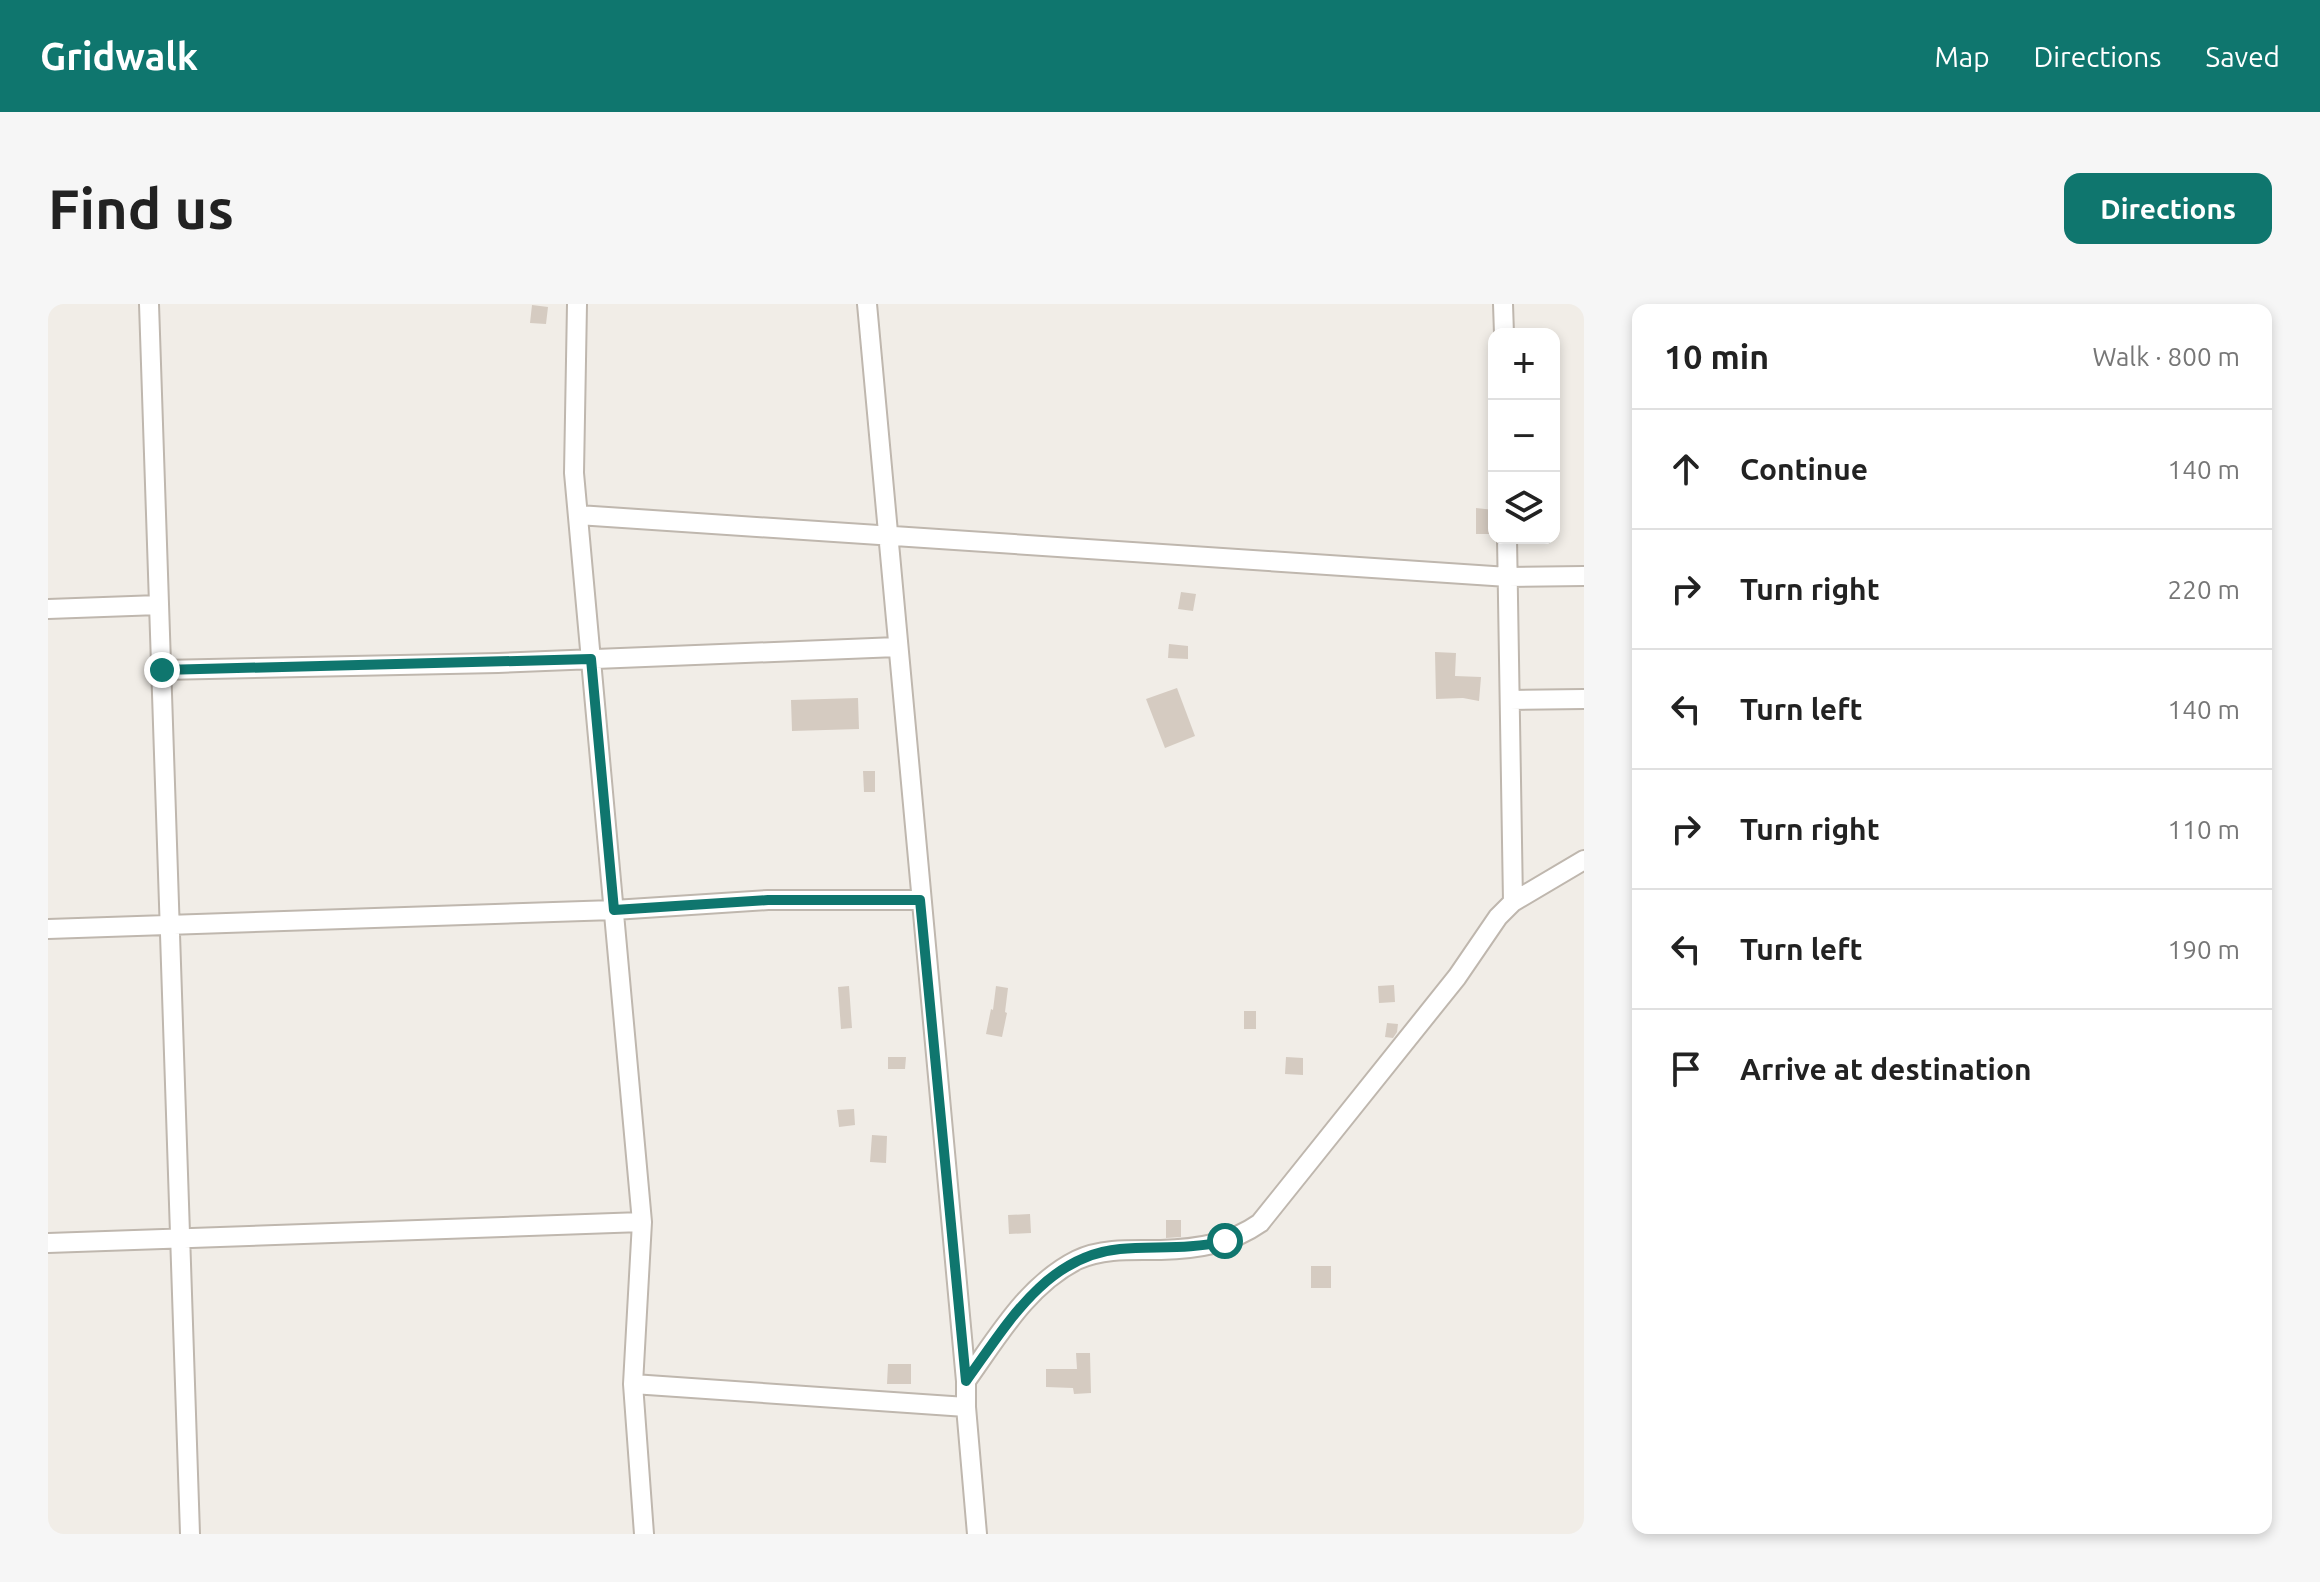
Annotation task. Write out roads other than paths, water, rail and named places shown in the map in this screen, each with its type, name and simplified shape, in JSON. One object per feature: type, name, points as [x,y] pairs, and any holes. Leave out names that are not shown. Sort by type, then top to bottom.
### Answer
[{"type":"street","points":[[149,304],[190,1534]]},
{"type":"street","points":[[577,304],[574,473],[642,1222],[633,1384],[644,1534]]},
{"type":"street","points":[[867,304],[966,1381],[977,1534]]},
{"type":"street","points":[[1503,304],[1504,328]]},
{"type":"street","points":[[578,515],[1508,577],[1584,576]]},
{"type":"street","points":[[1507,544],[1513,902]]},
{"type":"street","points":[[48,609],[159,605]]},
{"type":"street","points":[[162,670],[591,659],[897,647]]},
{"type":"street","points":[[1510,700],[1584,699]]},
{"type":"street","points":[[966,1381],[1013,1316],[1045,1280],[1078,1259],[1119,1249],[1165,1250],[1205,1246],[1240,1237],[1260,1223],[1457,977],[1498,917],[1513,902],[1584,860]]},
{"type":"street","points":[[48,929],[614,910],[768,900],[920,900]]},
{"type":"street","points":[[48,1243],[642,1222]]},
{"type":"street","points":[[633,1384],[966,1407]]}]
